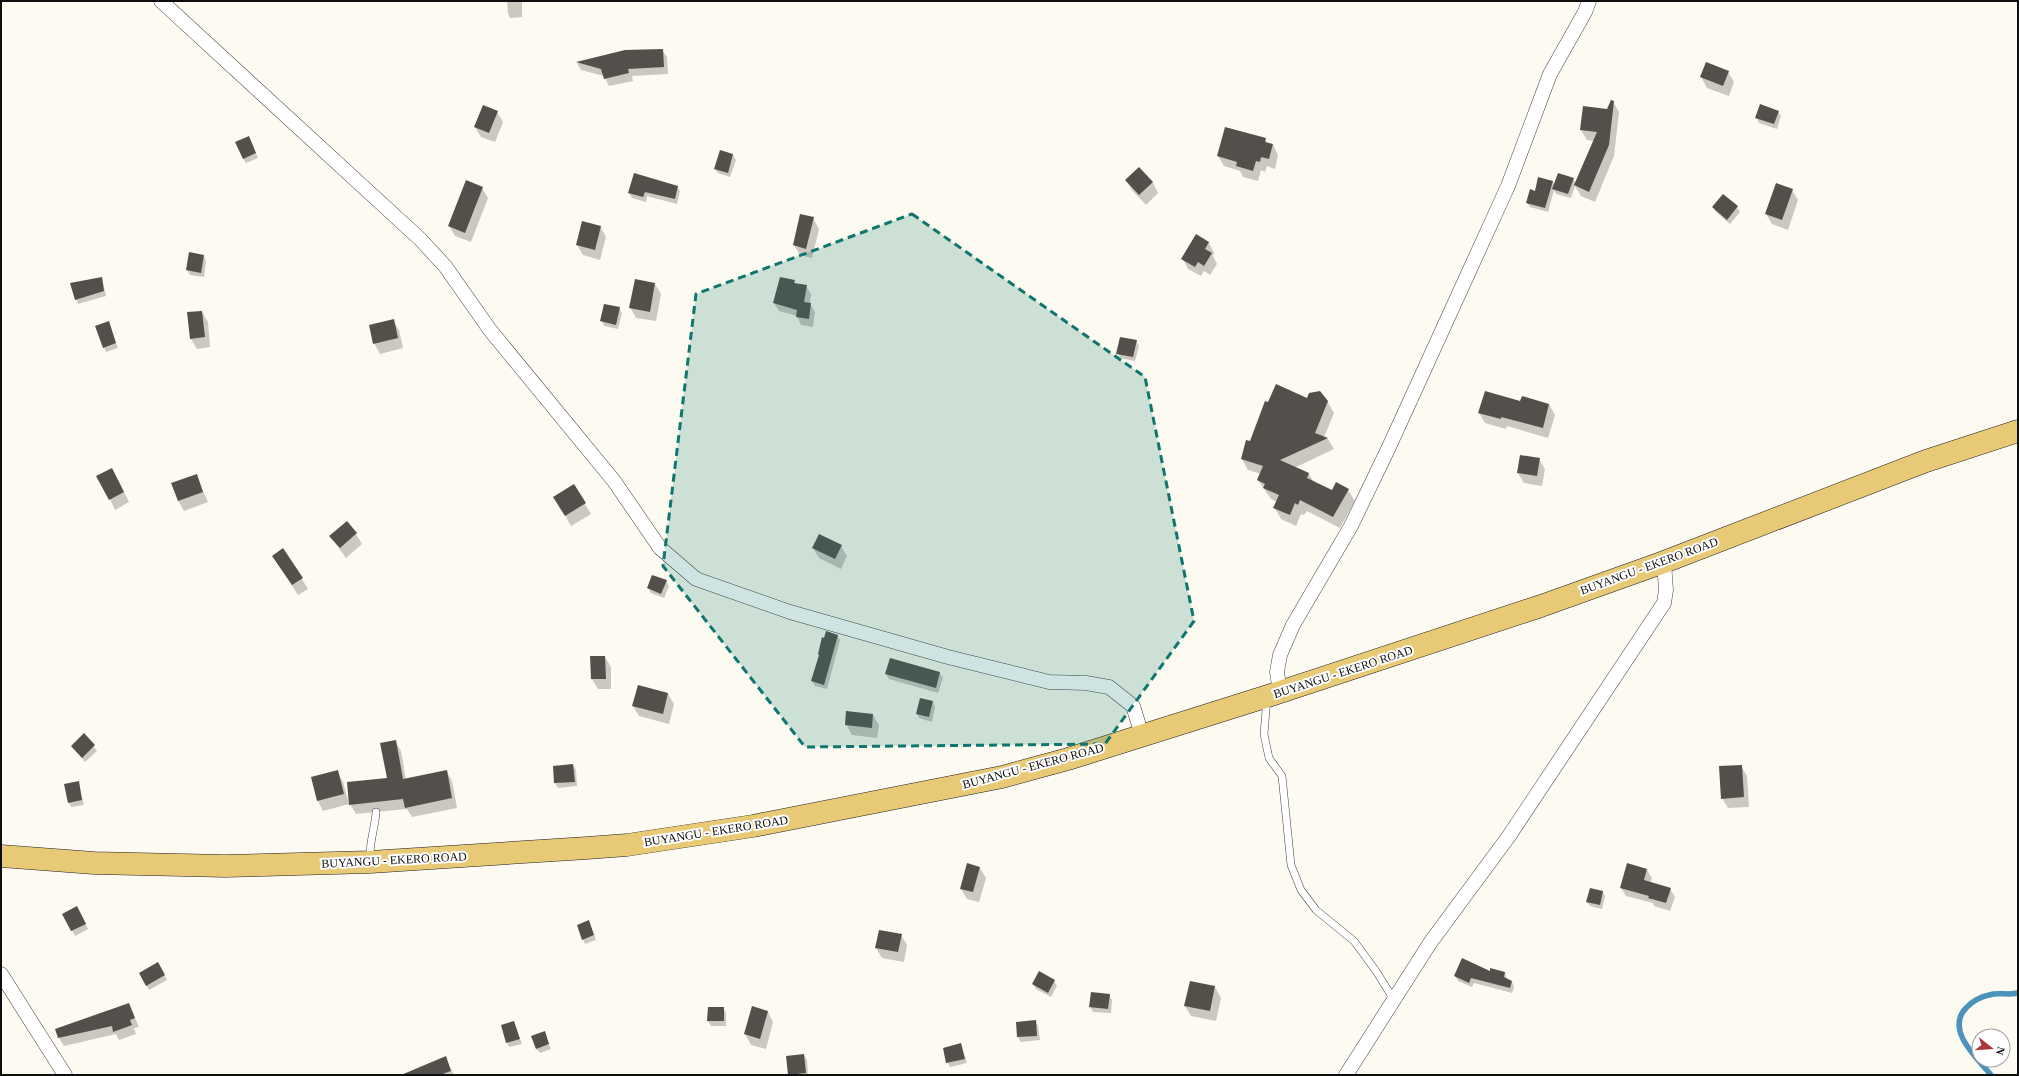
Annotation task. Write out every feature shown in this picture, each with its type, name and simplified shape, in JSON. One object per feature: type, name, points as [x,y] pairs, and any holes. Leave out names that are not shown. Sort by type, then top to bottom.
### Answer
[{"type":"main road","name":"BUYANGU - EKERO ROAD","points":[[1,856],[94,863],[193,866],[370,862],[627,845],[753,826],[1002,777],[1142,736],[1541,606],[1664,562],[1926,461],[2018,431]]},
{"type":"street","points":[[161,1],[420,239],[445,266],[490,330],[614,482],[660,548],[696,579],[790,612],[948,657],[1049,682],[1086,683],[1109,687],[1134,706],[1142,736]]},
{"type":"street","points":[[1274,694],[1280,655],[1293,625],[1351,526],[1508,186],[1550,74],[1585,12],[1589,1]]},
{"type":"street","points":[[1346,1075],[1430,943],[1535,799],[1664,603],[1666,590],[1664,562]]},
{"type":"street","points":[[1,974],[65,1075]]},
{"type":"lane","points":[[1274,694],[1264,734],[1269,758],[1282,776],[1291,865],[1301,890],[1316,910],[1354,941],[1376,971],[1394,1000]]},
{"type":"lane","points":[[370,862],[370,847],[375,828],[376,812]]},
{"type":"highlighted area","points":[[912,214],[1145,377],[1194,621],[1105,744],[805,747],[663,566],[696,294]]},
{"type":"building","points":[[663,49],[664,67],[628,69],[629,73],[604,79],[601,69],[576,62],[625,50]]},
{"type":"building","points":[[1706,62],[1729,71],[1723,86],[1700,77]]},
{"type":"building","points":[[1611,100],[1614,101],[1609,145],[1589,192],[1574,185],[1597,132],[1580,130],[1583,106],[1607,109]]},
{"type":"building","points":[[1760,104],[1779,111],[1774,124],[1755,118]]},
{"type":"building","points":[[483,105],[498,111],[489,133],[474,127]]},
{"type":"building","points":[[1225,127],[1266,138],[1265,142],[1273,144],[1269,159],[1261,157],[1260,162],[1256,161],[1253,171],[1236,166],[1237,162],[1217,156]]},
{"type":"building","points":[[249,136],[256,153],[243,159],[235,142]]},
{"type":"building","points":[[720,150],[733,154],[728,173],[714,169]]},
{"type":"building","points":[[1139,167],[1153,182],[1139,195],[1125,180]]},
{"type":"building","points":[[634,173],[678,186],[675,199],[645,192],[643,197],[628,193]]},
{"type":"building","points":[[1558,173],[1574,178],[1568,194],[1552,189]]},
{"type":"building","points":[[1538,177],[1553,181],[1545,208],[1526,203],[1530,189],[1535,191]]},
{"type":"building","points":[[466,180],[483,187],[465,233],[448,226]]},
{"type":"building","points":[[1776,183],[1793,189],[1782,220],[1765,214]]},
{"type":"building","points":[[1723,194],[1738,206],[1727,220],[1712,207]]},
{"type":"building","points":[[800,214],[814,217],[806,249],[793,245]]},
{"type":"building","points":[[582,221],[601,226],[595,250],[576,245]]},
{"type":"building","points":[[1196,234],[1209,242],[1205,249],[1212,253],[1204,266],[1198,262],[1195,267],[1181,259]]},
{"type":"building","points":[[189,252],[204,255],[201,273],[186,270]]},
{"type":"building","points":[[102,277],[104,291],[75,300],[70,283]]},
{"type":"building","points":[[780,277],[795,280],[794,283],[807,285],[804,302],[811,303],[809,319],[796,317],[797,310],[773,303]]},
{"type":"building","points":[[635,279],[655,283],[650,312],[629,308]]},
{"type":"building","points":[[604,304],[620,307],[616,325],[600,321]]},
{"type":"building","points":[[202,311],[205,337],[190,339],[187,312]]},
{"type":"building","points":[[394,319],[398,338],[373,344],[369,325]]},
{"type":"building","points":[[109,321],[116,343],[103,348],[95,326]]},
{"type":"building","points":[[1120,337],[1137,340],[1133,357],[1116,354]]},
{"type":"building","points":[[1276,384],[1307,398],[1309,393],[1320,391],[1328,401],[1315,433],[1328,438],[1280,460],[1309,473],[1307,478],[1332,490],[1336,482],[1349,489],[1333,517],[1300,500],[1298,505],[1295,503],[1290,515],[1273,508],[1279,495],[1263,488],[1265,484],[1257,480],[1263,466],[1241,459],[1246,440],[1250,441],[1265,401],[1268,402]]},
{"type":"building","points":[[1485,391],[1520,401],[1522,396],[1549,404],[1543,428],[1501,417],[1501,419],[1478,413]]},
{"type":"building","points":[[1520,455],[1540,458],[1537,476],[1517,473]]},
{"type":"building","points":[[112,468],[124,492],[109,500],[96,476]]},
{"type":"building","points":[[197,474],[203,492],[178,501],[171,483]]},
{"type":"building","points":[[574,484],[586,503],[565,516],[553,497]]},
{"type":"building","points":[[347,521],[357,533],[340,548],[329,536]]},
{"type":"building","points":[[819,534],[842,545],[835,559],[812,548]]},
{"type":"building","points":[[283,548],[303,578],[292,585],[272,556]]},
{"type":"building","points":[[652,575],[667,580],[661,594],[647,588]]},
{"type":"building","points":[[826,631],[838,635],[824,685],[811,681],[819,655],[822,637],[824,638]]},
{"type":"building","points":[[590,656],[605,656],[606,679],[591,679]]},
{"type":"building","points":[[890,658],[940,672],[936,688],[885,674]]},
{"type":"building","points":[[638,685],[668,693],[663,714],[632,706]]},
{"type":"building","points":[[920,698],[933,701],[929,717],[916,714]]},
{"type":"building","points":[[846,711],[873,714],[872,728],[845,725]]},
{"type":"building","points":[[84,733],[95,745],[82,758],[71,746]]},
{"type":"building","points":[[396,740],[403,779],[447,770],[452,798],[405,808],[403,799],[349,805],[347,782],[387,778],[380,743]]},
{"type":"building","points":[[573,764],[575,782],[554,783],[553,766]]},
{"type":"building","points":[[1742,765],[1744,797],[1721,799],[1719,766]]},
{"type":"building","points":[[338,770],[344,794],[317,801],[311,777]]},
{"type":"building","points":[[79,781],[82,800],[68,803],[64,784]]},
{"type":"building","points":[[967,863],[980,867],[973,892],[960,889]]},
{"type":"building","points":[[1627,863],[1647,869],[1644,880],[1671,888],[1666,903],[1648,898],[1649,896],[1620,888]]},
{"type":"building","points":[[1590,888],[1603,891],[1600,905],[1586,902]]},
{"type":"building","points":[[77,906],[86,924],[71,931],[62,914]]},
{"type":"building","points":[[589,920],[594,935],[582,940],[577,925]]},
{"type":"building","points":[[879,930],[902,934],[898,952],[875,948]]},
{"type":"building","points":[[1462,958],[1490,971],[1490,968],[1505,972],[1504,977],[1512,981],[1510,988],[1471,978],[1469,983],[1454,976]]},
{"type":"building","points":[[158,962],[165,975],[146,986],[139,973]]},
{"type":"building","points":[[1039,971],[1055,980],[1048,993],[1032,984]]},
{"type":"building","points":[[1190,981],[1215,986],[1210,1011],[1184,1006]]},
{"type":"building","points":[[1091,992],[1110,994],[1108,1009],[1089,1007]]},
{"type":"building","points":[[129,1003],[135,1018],[130,1020],[132,1025],[113,1032],[112,1026],[58,1038],[55,1029]]},
{"type":"building","points":[[752,1006],[768,1011],[760,1039],[744,1034]]},
{"type":"building","points":[[708,1007],[724,1007],[724,1021],[707,1021]]},
{"type":"building","points":[[1036,1020],[1037,1036],[1017,1037],[1016,1022]]},
{"type":"building","points":[[514,1021],[520,1039],[506,1043],[501,1025]]},
{"type":"building","points":[[545,1031],[549,1044],[536,1049],[531,1036]]},
{"type":"building","points":[[961,1043],[965,1059],[946,1063],[943,1048]]},
{"type":"building","points":[[804,1054],[806,1073],[788,1075],[786,1056]]},
{"type":"building","points":[[446,1056],[451,1071],[440,1075],[401,1075]]},
{"type":"waterway","points":[[1991,1075],[1965,1043],[1959,1025],[1960,1016],[1969,1005],[1982,997],[1993,994],[2018,993]]}]
